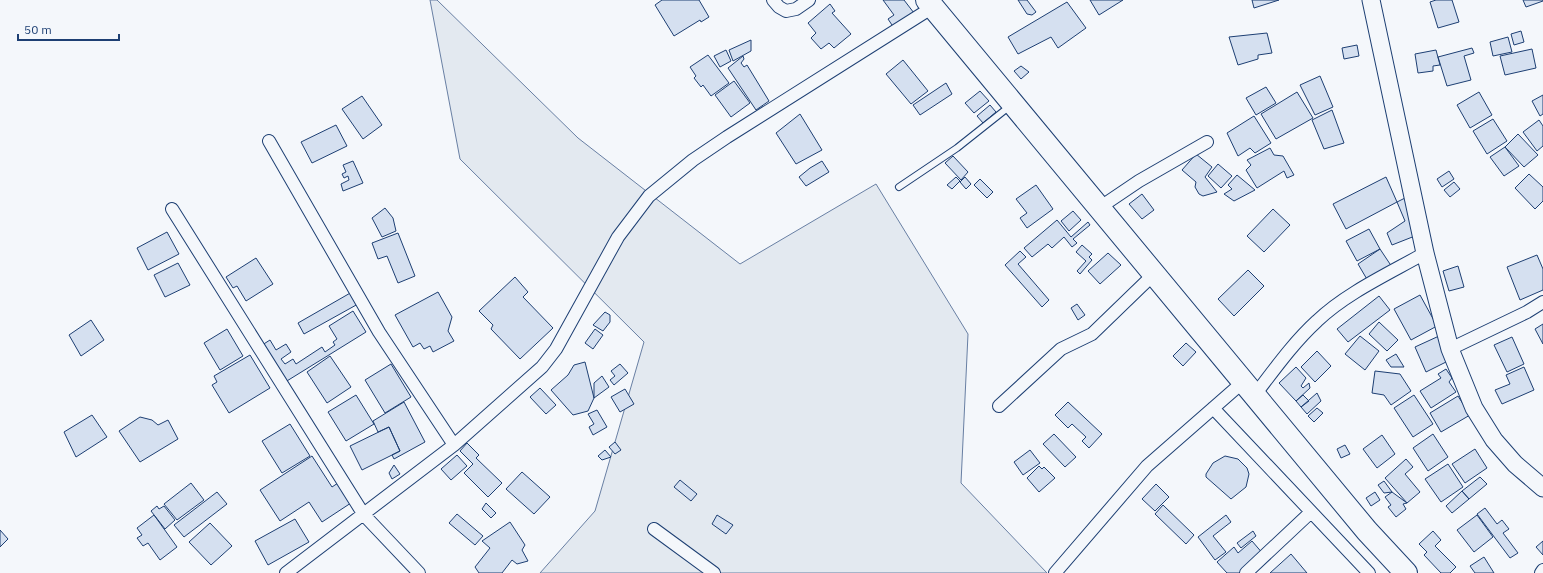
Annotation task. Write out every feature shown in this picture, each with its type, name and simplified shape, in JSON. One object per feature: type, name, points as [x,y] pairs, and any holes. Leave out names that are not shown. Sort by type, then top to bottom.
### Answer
[{"type":"highway","points":[[930,4],[1367,531],[1406,573]]},
{"type":"main road","points":[[1371,0],[1425,253],[1450,349],[1474,408],[1494,440],[1516,464],[1543,488]]},
{"type":"street","points":[[773,0],[786,11],[796,9],[809,0]]},
{"type":"street","points":[[286,573],[454,445],[542,366],[563,336],[618,237],[649,196],[693,160],[930,4]]},
{"type":"street","points":[[269,141],[379,332],[454,445]]},
{"type":"street","points":[[1099,208],[1140,181],[1207,142]]},
{"type":"street","points":[[172,209],[364,515],[419,573]]},
{"type":"street","points":[[1055,573],[1147,466],[1213,408],[1249,389],[1318,320],[1356,293],[1425,253]]},
{"type":"street","points":[[999,406],[1061,349],[1092,334],[1154,274]]},
{"type":"street","points":[[1450,349],[1527,312],[1543,302]]},
{"type":"street","points":[[1213,408],[1369,573]]},
{"type":"street","points":[[1246,573],[1311,512]]},
{"type":"street","points":[[654,529],[707,571]]},
{"type":"lane","points":[[899,187],[957,148],[1013,104]]},
{"type":"shaded area","points":[[430,0],[437,0],[578,138],[740,264],[876,184],[968,334],[961,483],[1047,573],[540,573],[595,511],[644,342],[460,159]]},
{"type":"building","points":[[662,0],[699,0],[709,17],[701,22],[700,20],[674,36],[655,5]]},
{"type":"building","points":[[883,0],[904,0],[914,13],[894,28],[888,19],[894,15]]},
{"type":"building","points":[[1018,0],[1027,0],[1036,12],[1032,15],[1027,14]]},
{"type":"building","points":[[1090,0],[1123,0],[1099,15]]},
{"type":"building","points":[[1252,0],[1279,0],[1254,8]]},
{"type":"building","points":[[1436,0],[1452,0],[1459,22],[1438,28],[1430,2]]},
{"type":"building","points":[[1523,0],[1543,0],[1543,1],[1526,7]]},
{"type":"building","points":[[1067,2],[1086,28],[1058,48],[1051,37],[1018,54],[1008,37]]},
{"type":"building","points":[[830,4],[835,11],[832,13],[851,34],[834,48],[829,43],[821,49],[811,38],[816,33],[808,23]]},
{"type":"building","points":[[1521,31],[1524,42],[1514,45],[1511,34]]},
{"type":"building","points":[[1267,33],[1272,53],[1258,55],[1258,59],[1238,65],[1229,37]]},
{"type":"building","points":[[1508,37],[1512,52],[1493,56],[1490,42]]},
{"type":"building","points":[[751,40],[751,51],[733,61],[729,50]]},
{"type":"building","points":[[1357,45],[1359,56],[1344,59],[1342,48]]},
{"type":"building","points":[[1472,48],[1474,53],[1464,56],[1471,80],[1447,86],[1438,57]]},
{"type":"building","points":[[1532,49],[1536,68],[1505,75],[1500,56]]},
{"type":"building","points":[[726,50],[731,61],[720,67],[714,56]]},
{"type":"building","points":[[1436,50],[1440,65],[1433,66],[1433,71],[1418,73],[1415,54]]},
{"type":"building","points":[[708,55],[729,83],[711,96],[703,85],[701,87],[694,78],[696,76],[690,67]]},
{"type":"building","points":[[743,56],[744,59],[741,63],[744,67],[747,65],[769,101],[756,110],[728,68]]},
{"type":"building","points":[[903,60],[928,91],[911,104],[886,74]]},
{"type":"building","points":[[1021,66],[1029,72],[1021,79],[1014,71]]},
{"type":"building","points":[[1320,76],[1333,107],[1315,115],[1300,85]]},
{"type":"building","points":[[734,81],[750,103],[731,117],[715,95]]},
{"type":"building","points":[[946,83],[952,94],[920,115],[913,105]]},
{"type":"building","points":[[1266,87],[1276,103],[1256,115],[1246,98]]},
{"type":"building","points":[[980,91],[989,101],[974,113],[965,103]]},
{"type":"building","points":[[1297,92],[1313,118],[1276,139],[1261,114]]},
{"type":"building","points":[[1479,92],[1492,115],[1470,128],[1457,105]]},
{"type":"building","points":[[1543,95],[1543,114],[1540,116],[1532,101]]},
{"type":"building","points":[[362,96],[382,125],[363,139],[342,109]]},
{"type":"building","points":[[990,105],[996,112],[983,123],[977,116]]},
{"type":"building","points":[[1332,110],[1344,143],[1324,149],[1312,120]]},
{"type":"building","points":[[800,114],[822,150],[796,164],[776,133]]},
{"type":"building","points":[[1254,116],[1271,143],[1255,153],[1250,148],[1238,156],[1227,133]]},
{"type":"building","points":[[1493,119],[1507,141],[1487,154],[1473,131]]},
{"type":"building","points":[[1539,120],[1543,126],[1543,146],[1537,151],[1523,132]]},
{"type":"building","points":[[336,125],[347,146],[312,163],[301,142]]},
{"type":"building","points":[[1518,134],[1538,155],[1524,167],[1505,147]]},
{"type":"building","points":[[1505,147],[1519,166],[1504,176],[1490,157]]},
{"type":"building","points":[[1270,148],[1274,155],[1283,156],[1294,175],[1287,178],[1284,171],[1257,188],[1246,170],[1251,165],[1247,160]]},
{"type":"building","points":[[1196,154],[1212,167],[1205,177],[1217,192],[1203,196],[1199,194],[1195,187],[1196,182],[1182,170]]},
{"type":"building","points":[[953,156],[968,172],[961,180],[945,163]]},
{"type":"building","points":[[353,161],[363,183],[343,191],[341,184],[349,180],[348,176],[344,178],[342,174],[346,172],[343,165]]},
{"type":"building","points":[[822,161],[829,172],[806,186],[799,177]]},
{"type":"building","points":[[1218,164],[1232,176],[1221,188],[1208,176]]},
{"type":"building","points":[[1449,171],[1454,179],[1442,187],[1437,179]]},
{"type":"building","points":[[1529,174],[1543,187],[1543,201],[1535,209],[1515,188]]},
{"type":"building","points":[[1237,175],[1255,190],[1234,201],[1224,194],[1232,189],[1228,185]]},
{"type":"building","points":[[956,177],[960,181],[952,189],[947,185]]},
{"type":"building","points":[[965,177],[971,184],[966,189],[960,182]]},
{"type":"building","points":[[1386,177],[1397,202],[1346,229],[1333,204]]},
{"type":"building","points":[[980,179],[993,192],[987,198],[974,185]]},
{"type":"building","points":[[1454,182],[1460,189],[1450,197],[1444,190]]},
{"type":"building","points":[[1036,185],[1053,209],[1027,228],[1020,218],[1027,213],[1016,199]]},
{"type":"building","points":[[1142,194],[1154,210],[1142,219],[1129,204]]},
{"type":"building","points":[[1405,198],[1420,234],[1392,245],[1387,233],[1405,221],[1397,202]]},
{"type":"building","points":[[385,208],[393,218],[396,231],[382,237],[372,218]]},
{"type":"building","points":[[1273,209],[1290,225],[1264,252],[1247,236]]},
{"type":"building","points":[[1073,211],[1081,220],[1069,231],[1061,221]]},
{"type":"building","points":[[1057,220],[1071,237],[1088,222],[1090,225],[1073,239],[1077,243],[1072,247],[1064,237],[1052,248],[1048,244],[1032,257],[1024,248]]},
{"type":"building","points":[[1369,229],[1380,249],[1357,261],[1346,241]]},
{"type":"building","points":[[167,232],[179,254],[148,270],[137,248]]},
{"type":"building","points":[[398,233],[415,276],[398,283],[387,256],[378,259],[372,243]]},
{"type":"building","points":[[1082,245],[1092,254],[1089,257],[1092,260],[1080,274],[1077,271],[1086,261],[1076,252]]},
{"type":"building","points":[[1380,249],[1392,267],[1368,281],[1358,264]]},
{"type":"building","points":[[1020,251],[1026,257],[1018,264],[1049,300],[1042,307],[1005,265]]},
{"type":"building","points":[[1108,253],[1121,265],[1100,284],[1088,271]]},
{"type":"building","points":[[1537,255],[1543,269],[1543,290],[1520,300],[1507,267]]},
{"type":"building","points":[[256,258],[273,284],[246,301],[237,286],[233,288],[226,277]]},
{"type":"building","points":[[178,263],[190,285],[165,297],[154,275]]},
{"type":"building","points":[[1458,266],[1464,287],[1449,291],[1443,271]]},
{"type":"building","points":[[1248,270],[1264,286],[1234,316],[1218,299]]},
{"type":"building","points":[[515,277],[528,292],[523,297],[553,328],[520,359],[491,329],[493,325],[479,311]]},
{"type":"building","points":[[352,292],[358,304],[304,334],[298,323]]},
{"type":"building","points":[[438,292],[452,317],[448,331],[454,341],[433,352],[430,346],[424,349],[420,343],[413,347],[395,315]]},
{"type":"building","points":[[1420,295],[1437,326],[1411,340],[1394,309]]},
{"type":"building","points":[[1379,296],[1390,310],[1348,342],[1337,329]]},
{"type":"building","points":[[1077,304],[1085,315],[1078,320],[1071,308]]},
{"type":"building","points":[[353,311],[366,332],[282,384],[259,347],[270,340],[276,350],[286,344],[291,352],[281,359],[285,364],[293,359],[296,364],[322,347],[325,352],[335,345],[333,342],[337,339],[329,326]]},
{"type":"building","points":[[605,312],[610,315],[610,322],[603,331],[593,325]]},
{"type":"building","points":[[91,320],[104,340],[81,356],[69,335]]},
{"type":"building","points":[[1379,322],[1398,340],[1387,351],[1369,334]]},
{"type":"building","points":[[1543,324],[1543,344],[1535,329]]},
{"type":"building","points":[[227,329],[243,356],[220,370],[204,343]]},
{"type":"building","points":[[595,329],[603,335],[593,349],[585,343]]},
{"type":"building","points":[[1360,336],[1379,351],[1365,370],[1345,354]]},
{"type":"building","points":[[1439,336],[1450,360],[1426,372],[1415,347]]},
{"type":"building","points":[[1512,337],[1524,364],[1507,372],[1494,345]]},
{"type":"building","points":[[1186,343],[1196,352],[1183,366],[1173,356]]},
{"type":"building","points":[[1317,351],[1331,366],[1315,382],[1301,367]]},
{"type":"building","points":[[1396,354],[1404,367],[1391,367],[1386,360]]},
{"type":"building","points":[[250,355],[270,388],[229,413],[212,385],[217,382],[214,376]]},
{"type":"building","points":[[330,356],[351,387],[327,403],[307,372]]},
{"type":"building","points":[[585,362],[594,398],[588,411],[573,415],[551,390],[568,375],[574,365]]},
{"type":"building","points":[[391,364],[411,397],[385,413],[365,380]]},
{"type":"building","points":[[620,364],[628,373],[614,385],[610,380],[615,376],[611,371]]},
{"type":"building","points":[[1296,367],[1306,378],[1301,386],[1303,388],[1309,383],[1310,388],[1296,401],[1279,383]]},
{"type":"building","points":[[1524,367],[1534,390],[1502,404],[1495,390],[1510,384],[1506,375]]},
{"type":"building","points":[[1446,369],[1452,378],[1449,382],[1456,392],[1431,408],[1420,391],[1441,378],[1438,374]]},
{"type":"building","points":[[1375,371],[1400,374],[1411,391],[1391,405],[1384,395],[1372,393]]},
{"type":"building","points":[[602,376],[609,387],[594,398],[594,383]]},
{"type":"building","points":[[540,388],[556,405],[546,414],[530,397]]},
{"type":"building","points":[[625,389],[634,404],[620,412],[611,397]]},
{"type":"building","points":[[1317,393],[1321,401],[1307,414],[1301,407]]},
{"type":"building","points":[[356,395],[374,424],[346,441],[328,412]]},
{"type":"building","points":[[1303,395],[1309,401],[1301,407],[1296,401]]},
{"type":"building","points":[[1414,395],[1433,424],[1413,437],[1394,408]]},
{"type":"building","points":[[1458,396],[1470,415],[1441,432],[1430,413]]},
{"type":"building","points":[[404,402],[425,442],[394,459],[392,455],[400,451],[389,427],[378,432],[373,421]]},
{"type":"building","points":[[1068,402],[1102,434],[1089,448],[1082,441],[1086,437],[1072,424],[1068,428],[1055,415]]},
{"type":"building","points":[[1317,408],[1323,413],[1314,422],[1308,416]]},
{"type":"building","points":[[597,410],[607,427],[593,435],[589,427],[594,424],[588,414]]},
{"type":"building","points":[[92,415],[107,437],[76,457],[64,432]]},
{"type":"building","points":[[140,417],[152,420],[158,425],[168,420],[178,439],[140,462],[119,431]]},
{"type":"building","points":[[290,424],[310,456],[282,473],[262,441]]},
{"type":"building","points":[[389,427],[400,451],[362,470],[350,446]]},
{"type":"building","points":[[1054,434],[1076,457],[1065,467],[1043,444]]},
{"type":"building","points":[[1433,434],[1448,457],[1428,471],[1413,448]]},
{"type":"building","points":[[1382,435],[1395,454],[1377,468],[1363,449]]},
{"type":"building","points":[[615,442],[621,450],[615,454],[609,447]]},
{"type":"building","points":[[467,443],[479,455],[476,458],[502,483],[488,497],[464,473],[473,464],[460,451]]},
{"type":"building","points":[[1345,445],[1350,454],[1341,458],[1337,449]]},
{"type":"building","points":[[1475,449],[1487,468],[1465,483],[1452,464]]},
{"type":"building","points":[[605,450],[611,457],[602,460],[598,456]]},
{"type":"building","points":[[1030,450],[1040,463],[1023,475],[1014,462]]},
{"type":"building","points":[[457,455],[467,466],[451,480],[441,469]]},
{"type":"building","points":[[312,456],[332,487],[341,481],[354,501],[322,522],[309,502],[280,521],[260,490]]},
{"type":"building","points":[[1225,456],[1238,459],[1247,468],[1249,474],[1246,487],[1231,499],[1206,477],[1206,474],[1213,463]]},
{"type":"building","points":[[1406,459],[1413,467],[1405,474],[1420,492],[1407,503],[1385,478]]},
{"type":"building","points":[[1448,464],[1463,487],[1441,502],[1425,479]]},
{"type":"building","points":[[394,465],[400,474],[392,479],[389,473]]},
{"type":"building","points":[[1039,466],[1042,469],[1044,467],[1055,478],[1039,492],[1027,478]]},
{"type":"building","points":[[522,472],[550,497],[534,514],[506,489]]},
{"type":"building","points":[[1480,477],[1487,484],[1469,499],[1462,491]]},
{"type":"building","points":[[680,480],[697,494],[691,501],[674,487]]},
{"type":"building","points":[[1384,481],[1392,492],[1384,493],[1378,485]]},
{"type":"building","points":[[191,483],[204,500],[177,520],[164,504]]},
{"type":"building","points":[[1156,484],[1169,497],[1155,511],[1142,499]]},
{"type":"building","points":[[1462,491],[1469,499],[1452,513],[1446,506]]},
{"type":"building","points":[[217,492],[227,504],[184,537],[174,525]]},
{"type":"building","points":[[1375,492],[1380,500],[1371,506],[1366,498]]},
{"type":"building","points":[[1392,492],[1407,503],[1403,504],[1406,509],[1396,517],[1388,507],[1391,505],[1385,497]]},
{"type":"building","points":[[486,503],[496,513],[491,518],[482,509]]},
{"type":"building","points":[[1163,505],[1194,535],[1186,544],[1155,514]]},
{"type":"building","points":[[157,506],[159,509],[164,506],[175,520],[165,529],[151,511]]},
{"type":"building","points":[[1485,508],[1497,524],[1502,520],[1509,529],[1503,533],[1518,553],[1510,558],[1477,514]]},
{"type":"building","points":[[457,514],[483,536],[475,545],[449,523]]},
{"type":"building","points":[[154,515],[177,547],[160,560],[148,543],[143,546],[137,538],[142,535],[137,528]]},
{"type":"building","points":[[717,515],[733,525],[726,534],[712,524]]},
{"type":"building","points":[[1226,515],[1231,522],[1213,536],[1226,552],[1215,560],[1198,537]]},
{"type":"building","points":[[1477,515],[1493,537],[1474,552],[1457,530]]},
{"type":"building","points":[[295,519],[309,542],[268,565],[255,541]]},
{"type":"building","points":[[510,522],[525,545],[522,550],[528,561],[517,564],[512,560],[502,573],[479,573],[475,567],[490,548],[482,541]]},
{"type":"building","points":[[210,523],[232,546],[211,565],[189,542]]},
{"type":"building","points":[[0,530],[8,539],[0,547]]},
{"type":"building","points":[[1253,531],[1256,536],[1241,548],[1237,543]]},
{"type":"building","points":[[1433,531],[1441,540],[1435,546],[1456,567],[1450,573],[1441,573],[1424,555],[1427,552],[1419,544]]},
{"type":"building","points":[[1252,541],[1264,555],[1244,573],[1227,573],[1217,562],[1234,547],[1238,553]]},
{"type":"building","points":[[1543,541],[1543,555],[1536,547]]},
{"type":"building","points":[[1291,554],[1307,573],[1270,573]]},
{"type":"building","points":[[1484,557],[1494,573],[1475,573],[1470,566]]}]
